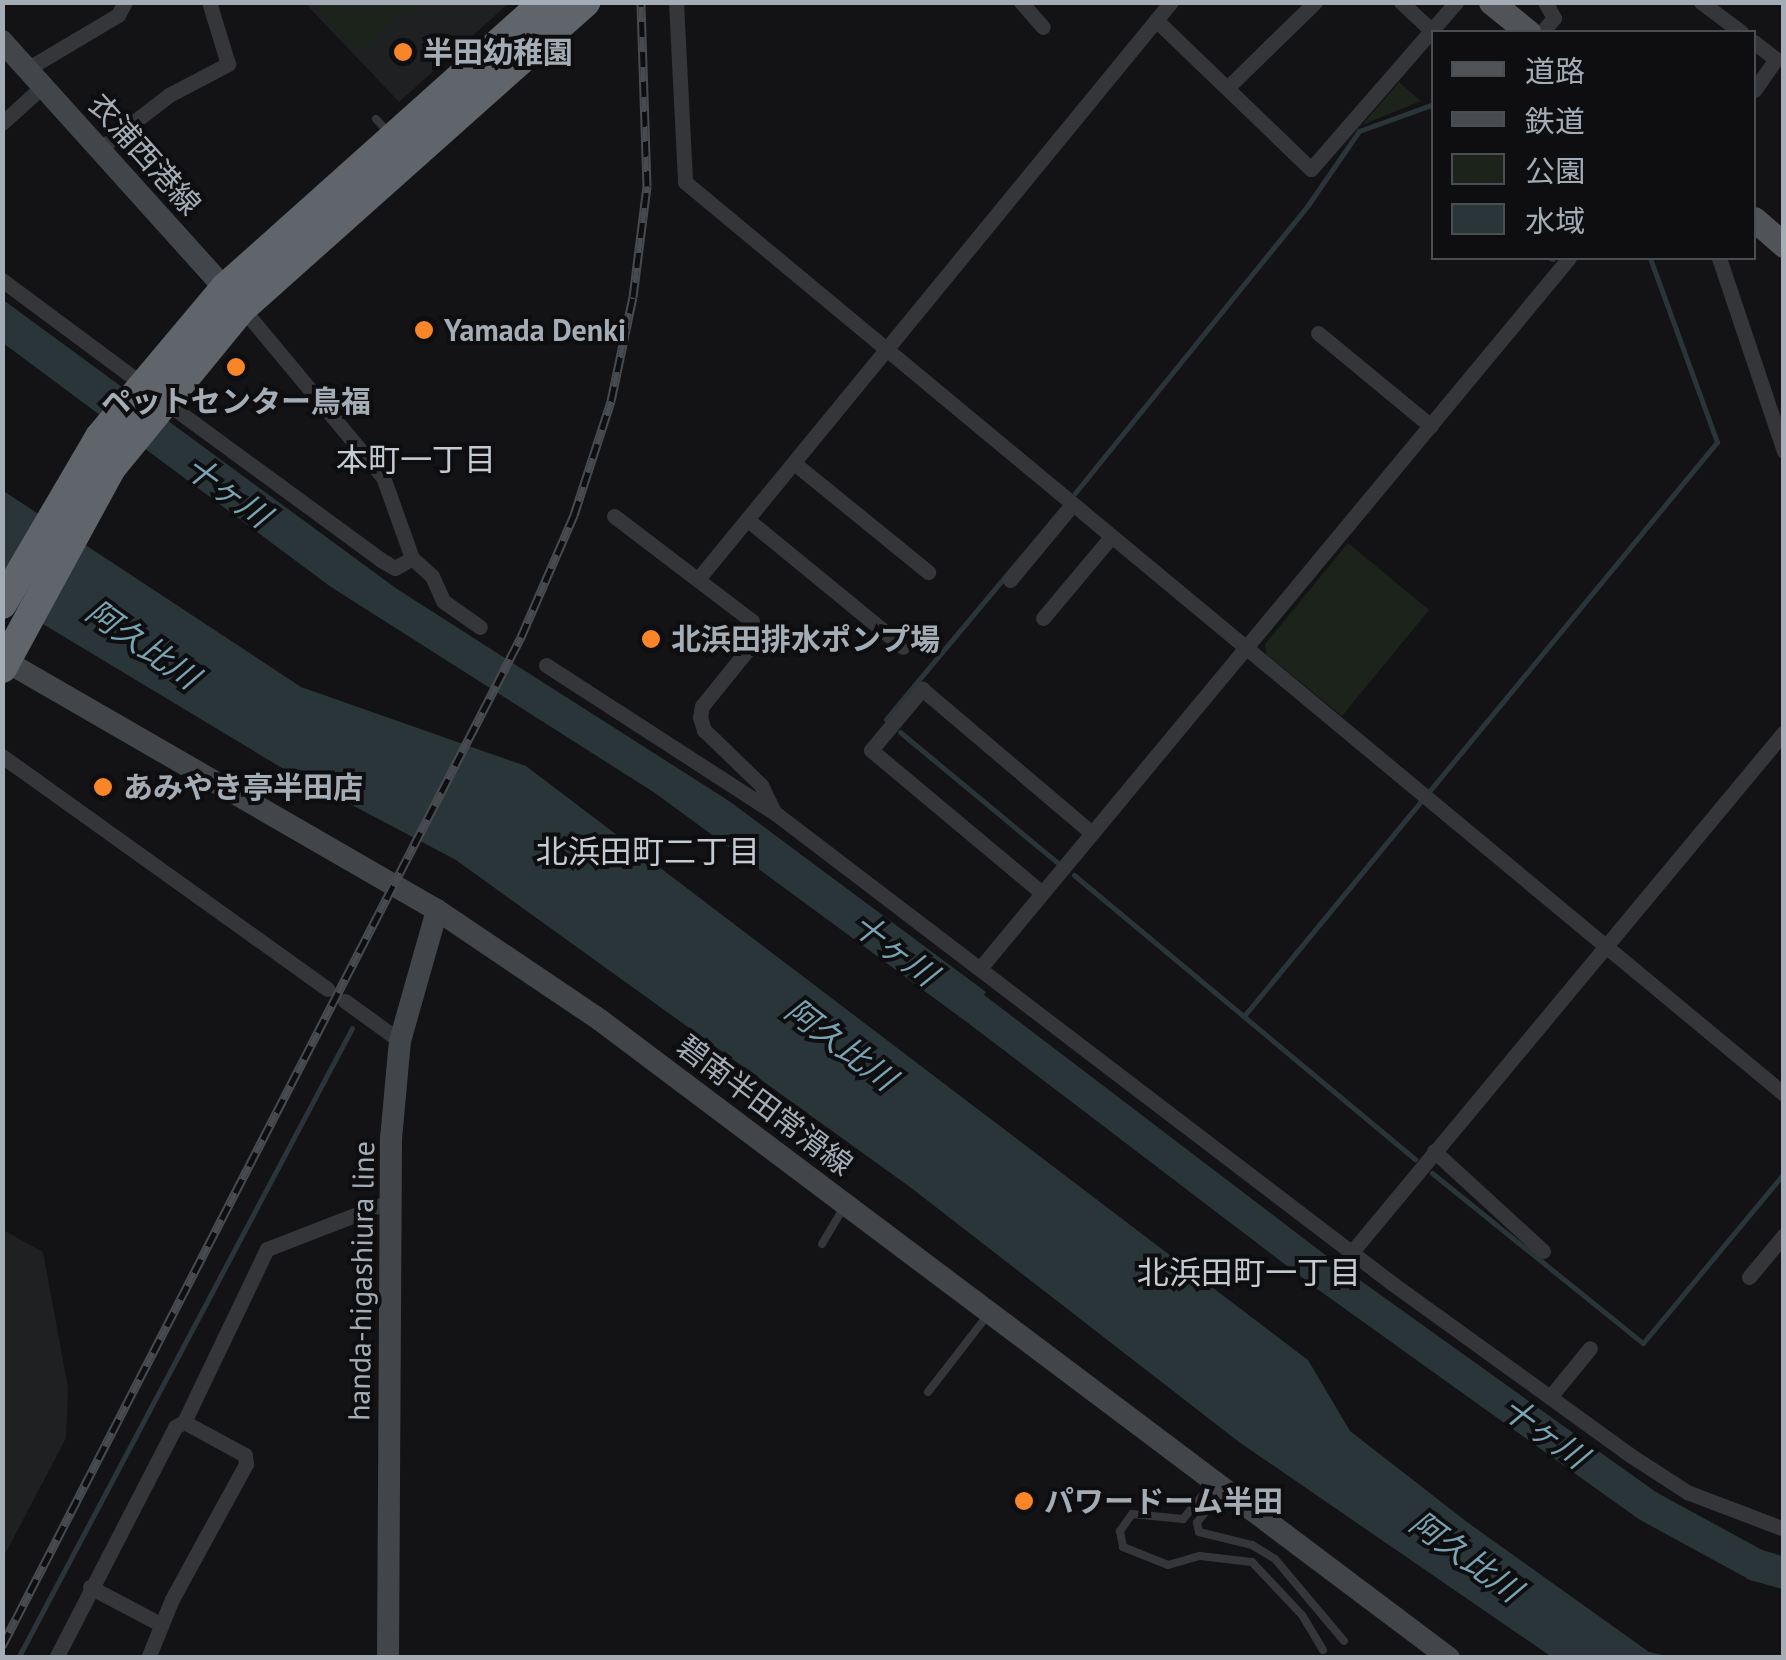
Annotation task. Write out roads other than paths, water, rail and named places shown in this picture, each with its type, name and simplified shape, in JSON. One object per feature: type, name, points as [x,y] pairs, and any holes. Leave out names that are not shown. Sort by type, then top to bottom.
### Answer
[{"type":"highway","points":[[3,663],[13,613],[106,452],[150,396],[384,128],[545,2]]},
{"type":"highway","points":[[234,298],[585,2]]},
{"type":"main road","points":[[1491,2],[1526,30]]},
{"type":"main road","name":"衣浦西港線","points":[[2,41],[234,298]]},
{"type":"main road","points":[[1756,221],[1784,245]]},
{"type":"main road","name":"碧南半田常滑線","points":[[3,663],[437,910],[600,1020],[1449,1658]]},
{"type":"main road","name":"handa-higashiura line","points":[[388,1658],[391,1201],[400,1042],[437,910]]},
{"type":"street","points":[[2,123],[35,78],[118,15],[125,2]]},
{"type":"street","points":[[99,148],[169,95],[228,64],[209,2]]},
{"type":"street","points":[[676,2],[685,182],[1784,1094]]},
{"type":"street","points":[[1021,2],[1042,27]]},
{"type":"street","points":[[1148,2],[1163,13],[1227,88],[1311,169],[1431,32]]},
{"type":"street","points":[[1227,88],[1315,2]]},
{"type":"street","points":[[1401,2],[1431,30]]},
{"type":"street","points":[[1433,30],[1456,2]]},
{"type":"street","points":[[1544,30],[1554,18],[1545,2]]},
{"type":"street","points":[[1701,2],[1738,30]]},
{"type":"street","points":[[698,579],[1163,13]]},
{"type":"street","points":[[1756,44],[1776,59],[1756,87]]},
{"type":"street","points":[[981,968],[1567,260]]},
{"type":"street","points":[[1720,260],[1784,452]]},
{"type":"street","points":[[2,280],[150,396],[381,560],[395,568],[412,558]]},
{"type":"street","points":[[234,298],[382,477],[412,558],[432,576],[443,601],[480,628]]},
{"type":"street","points":[[1318,333],[1431,426]]},
{"type":"street","points":[[794,463],[928,572]]},
{"type":"street","points":[[1010,580],[1072,505]]},
{"type":"street","points":[[614,516],[698,579],[756,632],[702,706],[704,730],[760,785],[775,813]]},
{"type":"street","points":[[748,520],[903,647]]},
{"type":"street","points":[[1043,618],[1112,536]]},
{"type":"street","points":[[546,665],[775,813],[1352,1252],[1550,1397],[1687,1492],[1784,1530]]},
{"type":"street","points":[[1042,894],[871,750],[922,690],[1092,832]]},
{"type":"street","points":[[1352,1252],[1784,732]]},
{"type":"street","points":[[2,756],[328,989]]},
{"type":"street","points":[[345,1001],[400,1042]]},
{"type":"street","points":[[1434,1151],[1544,1251]]},
{"type":"street","points":[[56,1658],[175,1427],[184,1422],[266,1248],[391,1201]]},
{"type":"street","points":[[1750,1277],[1784,1235]]},
{"type":"street","points":[[1550,1397],[1590,1348]]},
{"type":"street","points":[[148,1658],[160,1624],[246,1464],[246,1456],[184,1422]]},
{"type":"street","points":[[90,1587],[160,1624]]},
{"type":"lane","points":[[822,1244],[846,1203]]},
{"type":"lane","points":[[928,1392],[990,1312]]},
{"type":"lane","points":[[1219,1485],[1197,1523],[1199,1532],[1252,1544],[1275,1559],[1344,1641]]},
{"type":"lane","points":[[1219,1485],[1183,1520],[1132,1514],[1120,1531],[1123,1547],[1168,1566],[1200,1556],[1252,1562],[1302,1615],[1323,1650]]},
{"type":"water","points":[[2,299],[397,589],[729,801],[986,992],[964,1020],[655,793],[331,587],[3,343]]},
{"type":"water","name":"阿久比川","points":[[2,490],[301,687],[526,766],[1308,1360],[1350,1431],[1467,1522],[1649,1652],[1672,1657],[1552,1657],[1239,1442],[910,1187],[456,860],[282,768],[3,600]]},
{"type":"waterway","points":[[1075,493],[1308,205],[1359,131],[1431,105]]},
{"type":"waterway","points":[[1244,1016],[1717,442],[1651,260]]},
{"type":"waterway","points":[[886,719],[1063,507]]},
{"type":"waterway","points":[[900,732],[1058,863]]},
{"type":"waterway","points":[[1074,875],[1415,1159]]},
{"type":"waterway","name":"十ヶ川","points":[[938,980],[1328,1277],[1648,1506],[1756,1565],[1784,1573]]},
{"type":"waterway","points":[[18,1658],[352,1028]]},
{"type":"waterway","points":[[1432,1173],[1643,1343],[1784,1173]]},
{"type":"railway","points":[[2,1646],[521,637],[574,515],[611,401],[633,297],[647,186],[641,2]]},
{"type":"place","name":"半田幼稚園","points":[[403,52]]},
{"type":"place","name":"Yamada Denki","points":[[424,330]]},
{"type":"place","name":"ペットセンター鳥福","points":[[236,367]]},
{"type":"place","name":"北浜田排水ポンプ場","points":[[651,639]]},
{"type":"place","name":"あみやき亭半田店","points":[[103,787]]},
{"type":"place","name":"パワードーム半田","points":[[1024,1501]]},
{"type":"district","name":"本町一丁目","points":[[416,459]]},
{"type":"district","name":"北浜田町二丁目","points":[[648,851]]},
{"type":"district","name":"北浜田町一丁目","points":[[1249,1272]]}]
